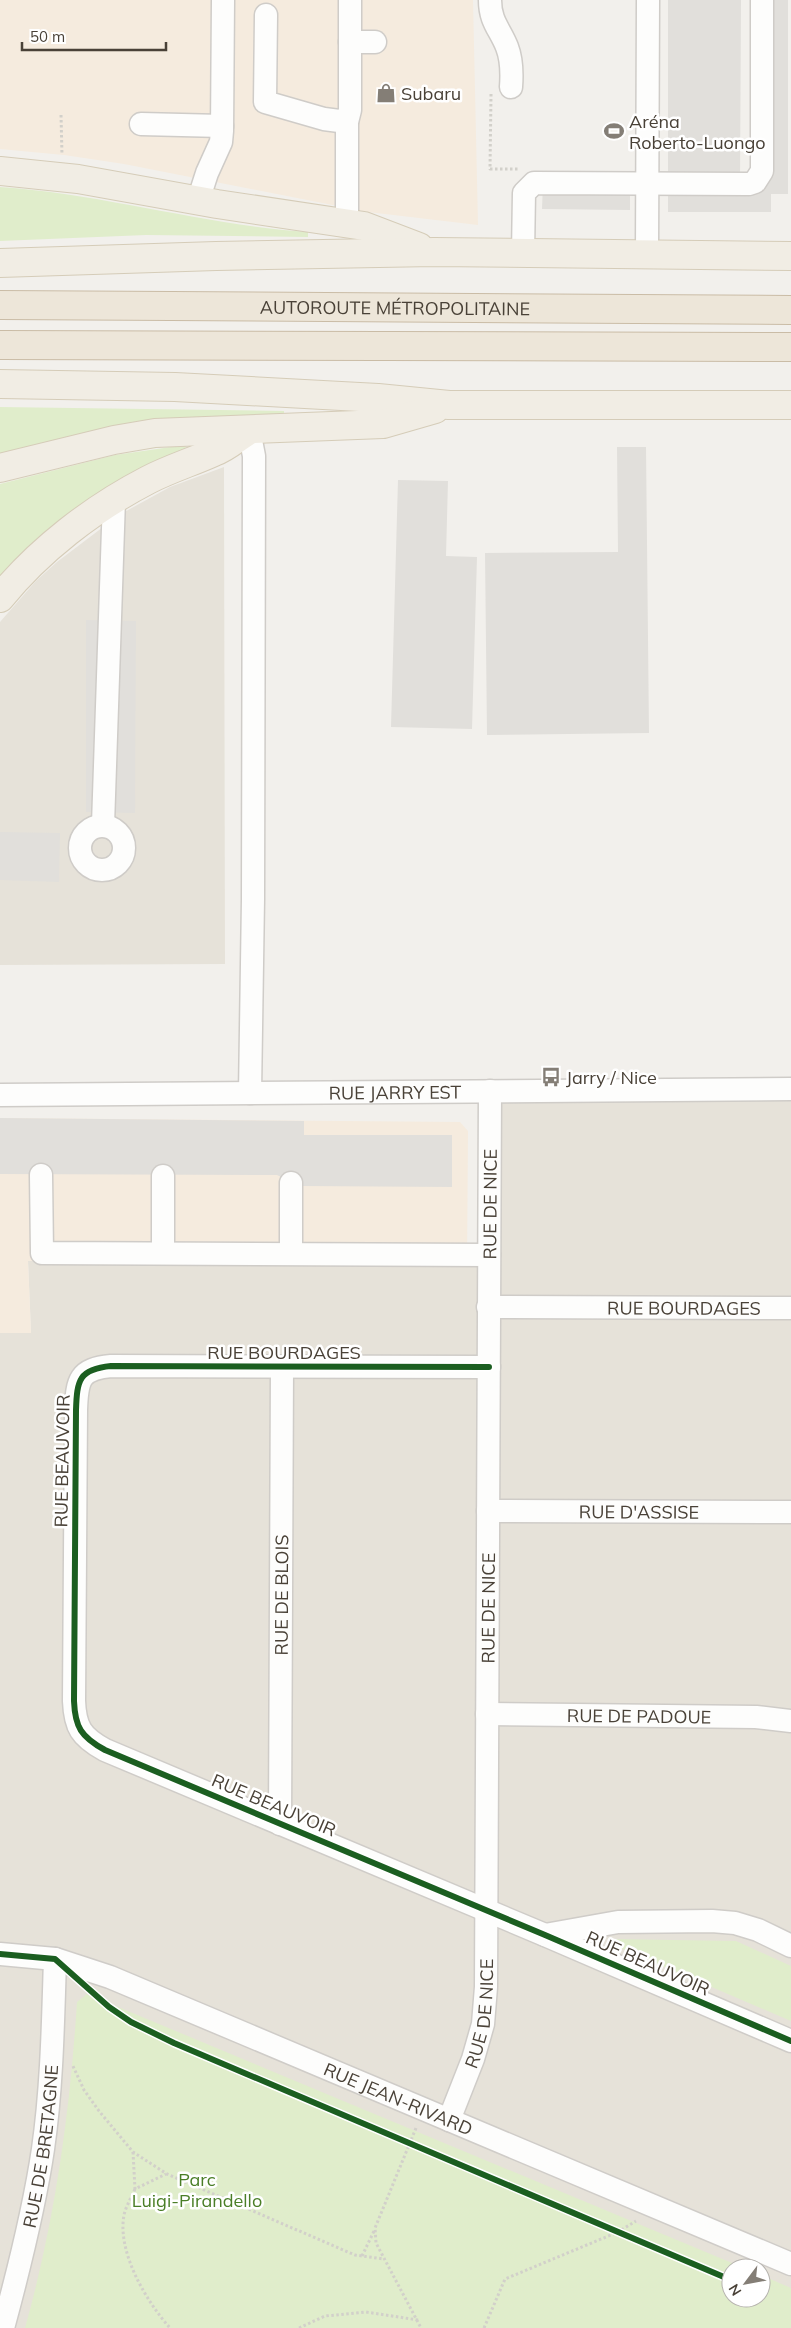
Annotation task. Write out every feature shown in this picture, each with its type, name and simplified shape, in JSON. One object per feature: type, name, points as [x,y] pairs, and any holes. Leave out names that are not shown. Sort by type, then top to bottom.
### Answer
[{"type":"highway","name":"AUTOROUTE MÉTROPOLITAINE","points":[[0,305],[791,310]]},
{"type":"highway","points":[[0,345],[791,347]]},
{"type":"main road","points":[[0,171],[78,179],[198,201],[364,226],[434,252]]},
{"type":"main road","points":[[0,263],[434,252],[791,256]]},
{"type":"main road","points":[[0,384],[175,387],[378,398],[450,404],[791,405]]},
{"type":"main road","points":[[0,468],[134,436],[172,432],[383,424],[450,404]]},
{"type":"main road","points":[[0,598],[31,564],[71,530],[114,499],[167,471],[216,452],[249,430]]},
{"type":"street","points":[[198,201],[220,142],[222,126],[222,0]]},
{"type":"street","points":[[347,224],[350,0]]},
{"type":"street","points":[[490,0],[492,20],[505,43],[510,59],[501,89]]},
{"type":"street","points":[[647,253],[648,0]]},
{"type":"street","points":[[522,252],[524,193],[530,186],[543,182],[749,184],[760,178],[762,171],[762,0]]},
{"type":"street","points":[[266,15],[265,102],[324,119],[347,122]]},
{"type":"street","points":[[350,42],[374,42]]},
{"type":"street","points":[[141,124],[222,126]]},
{"type":"street","points":[[249,430],[254,456],[253,889],[250,1093]]},
{"type":"street","points":[[104,825],[114,499]]},
{"type":"street","name":"RUE JARRY EST","points":[[0,1094],[791,1089]]},
{"type":"street","name":"RUE DE NICE","points":[[449,2120],[473,2059],[483,2024],[486,1910],[490,1091]]},
{"type":"street","points":[[41,1175],[42,1253],[489,1255]]},
{"type":"street","points":[[163,1176],[163,1253]]},
{"type":"street","points":[[290,1253],[291,1183]]},
{"type":"street","name":"RUE BOURDAGES","points":[[488,1307],[791,1308]]},
{"type":"street","name":"RUE BOURDAGES","points":[[82,1375],[94,1367],[111,1366],[489,1367]]},
{"type":"street","name":"RUE DE BLOIS","points":[[280,1824],[282,1367]]},
{"type":"street","name":"RUE BEAUVOIR","points":[[82,1375],[77,1390],[76,1410],[74,1691],[74,1717],[80,1732],[92,1743],[105,1750],[545,1935],[791,2041]]},
{"type":"street","name":"RUE D'ASSISE","points":[[488,1511],[791,1512]]},
{"type":"street","name":"RUE DE PADOUE","points":[[487,1714],[756,1717],[791,1721]]},
{"type":"street","name":"RUE BEAUVOIR","points":[[545,1935],[618,1922],[712,1921],[735,1923],[758,1930],[791,1946]]},
{"type":"street","name":"RUE JEAN-RIVARD","points":[[0,1954],[55,1960],[110,1978],[791,2264]]},
{"type":"street","name":"RUE DE BRETAGNE","points":[[3,2328],[29,2227],[43,2147],[53,2026],[55,1960]]},
{"type":"path","points":[[501,89],[490,168],[528,170]]},
{"type":"path","points":[[61,115],[62,157]]},
{"type":"path","points":[[69,2058],[84,2090],[98,2111],[133,2152],[167,2174],[362,2256],[384,2259]]},
{"type":"path","points":[[362,2256],[424,2109]]},
{"type":"path","points":[[401,2138],[419,2146]]},
{"type":"path","points":[[133,2152],[135,2189],[124,2215],[123,2232],[127,2249],[143,2292],[155,2311],[170,2328]]},
{"type":"path","points":[[135,2189],[167,2174]]},
{"type":"path","points":[[484,2328],[505,2279],[618,2232],[658,2208]]},
{"type":"path","points":[[375,2228],[376,2243],[419,2320],[421,2328]]},
{"type":"path","points":[[608,2228],[626,2236]]},
{"type":"path","points":[[300,2328],[324,2316],[366,2312],[419,2320]]},
{"type":"shaded area","points":[[0,0],[473,0],[478,225],[368,212],[124,164],[64,155],[0,149]]},
{"type":"shaded area","points":[[668,0],[741,0],[740,184],[755,182],[762,0],[788,0],[788,194],[771,194],[771,212],[668,212]]},
{"type":"shaded area","points":[[543,182],[630,183],[630,210],[542,209]]},
{"type":"shaded area","points":[[617,447],[646,447],[649,733],[487,735],[485,553],[618,552]]},
{"type":"shaded area","points":[[224,467],[225,964],[0,965],[0,622],[36,581],[57,562],[119,515],[170,487]]},
{"type":"shaded area","points":[[398,480],[448,481],[446,556],[477,557],[472,729],[391,727]]},
{"type":"shaded area","points":[[86,620],[136,621],[135,813],[86,812]]},
{"type":"shaded area","points":[[0,832],[60,833],[59,882],[0,880]]},
{"type":"shaded area","points":[[490,1091],[791,1095],[791,2328],[0,2328],[0,1333],[31,1332],[28,1261],[467,1265],[489,1268]]},
{"type":"shaded area","points":[[0,1118],[460,1122],[468,1131],[467,1265],[28,1261],[31,1333],[0,1333]]},
{"type":"shaded area","points":[[0,1118],[304,1121],[304,1135],[452,1135],[452,1187],[300,1186],[277,1175],[0,1174]]},
{"type":"green space","points":[[0,187],[77,196],[231,223],[308,232],[308,237],[146,235],[0,241]]},
{"type":"green space","points":[[0,407],[284,411],[284,415],[0,455]]},
{"type":"green space","points":[[185,445],[186,449],[0,580],[0,484],[115,455]]},
{"type":"green space","points":[[610,1939],[736,1941],[791,1966],[791,2021],[609,1943]]},
{"type":"green space","name":"Parc Luigi-Pirandello","points":[[87,1994],[721,2258],[721,2308],[771,2308],[771,2279],[791,2288],[791,2328],[25,2328],[45,2247],[60,2166],[77,2002]]},
{"type":"cycle path","points":[[489,1367],[111,1366],[86,1373],[77,1391],[76,1410],[74,1701],[78,1725],[90,1741],[105,1750],[545,1935],[791,2041]]},
{"type":"cycle path","points":[[0,1954],[55,1959],[109,2007],[131,2022],[174,2043],[721,2276]]},
{"type":"place","name":"Subaru","points":[[386,93]]},
{"type":"place","name":"Aréna Roberto-Luongo","points":[[614,131]]},
{"type":"place","name":"Jarry / Nice","points":[[551,1077]]}]
